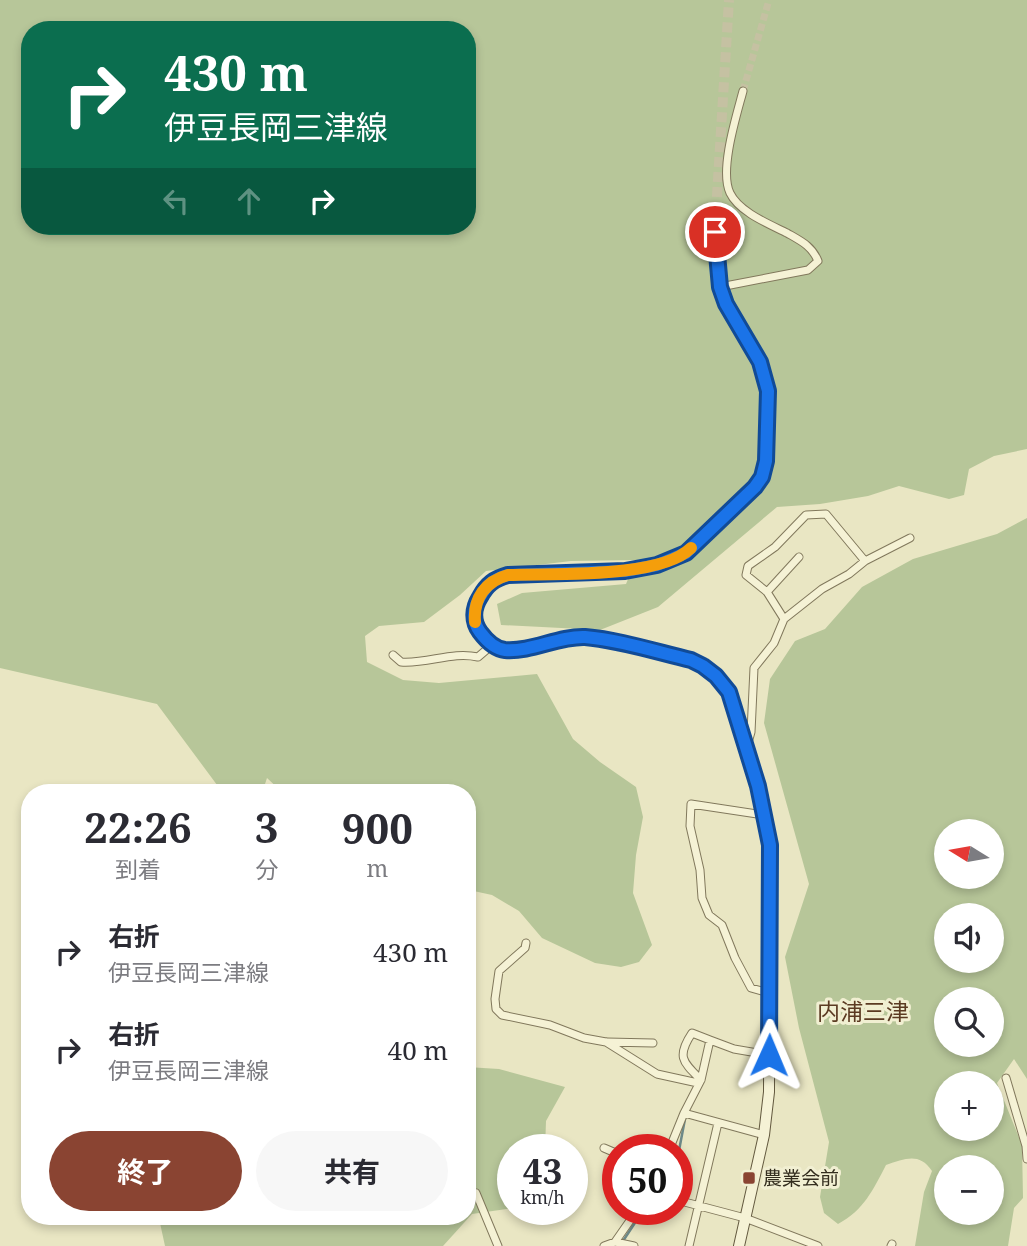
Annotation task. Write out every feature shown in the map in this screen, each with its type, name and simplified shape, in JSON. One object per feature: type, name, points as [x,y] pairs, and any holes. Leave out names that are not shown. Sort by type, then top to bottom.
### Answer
[{"type":"main road","points":[[716,212],[716,258],[720,287],[726,304],[760,362],[768,391],[766,461],[762,477],[755,487],[686,553],[657,565],[625,571],[508,575],[494,579],[485,587],[474,608],[475,625],[492,645],[504,650],[582,637],[691,660],[716,676],[729,692],[747,747],[770,845],[769,1092],[764,1135],[739,1246]]},
{"type":"street","points":[[720,287],[808,270],[818,261],[814,250],[803,241],[748,212],[729,192],[727,166],[743,91]]},
{"type":"street","points":[[784,619],[767,592],[746,575],[748,566],[775,547],[806,515],[826,514],[865,561]]},
{"type":"street","points":[[747,747],[751,732],[754,668],[774,643],[784,619],[822,589],[849,574],[865,561],[910,538]]},
{"type":"street","points":[[767,592],[799,556]]},
{"type":"street","points":[[394,655],[401,663],[420,663],[463,653],[478,657],[492,645]]},
{"type":"street","points":[[764,816],[691,804],[690,826],[700,870],[702,898],[709,915],[722,926],[751,988],[769,993]]},
{"type":"street","points":[[526,943],[525,948],[499,971],[495,999],[496,1009],[502,1016],[550,1025],[584,1038],[606,1042],[653,1043]]},
{"type":"street","points":[[700,1081],[683,1061],[682,1051],[692,1033],[734,1049],[769,1055]]},
{"type":"street","points":[[677,1134],[684,1112],[700,1081],[710,1041]]},
{"type":"street","points":[[606,1042],[657,1074],[700,1081]]},
{"type":"street","points":[[1006,1078],[1027,1159]]},
{"type":"street","points":[[684,1112],[764,1135]]},
{"type":"street","points":[[689,1246],[718,1123]]},
{"type":"street","points":[[476,1192],[498,1246]]},
{"type":"street","points":[[693,1205],[745,1218],[818,1246]]},
{"type":"street","points":[[604,1246],[615,1242],[627,1225]]},
{"type":"street","points":[[615,1242],[629,1246]]},
{"type":"green space","points":[[0,0],[1027,0],[1027,449],[994,456],[969,469],[964,495],[949,499],[899,486],[868,496],[820,504],[777,507],[658,607],[600,630],[501,625],[497,604],[522,593],[626,584],[636,560],[571,561],[486,571],[424,622],[379,626],[365,636],[367,662],[403,680],[439,683],[537,674],[573,739],[636,787],[643,817],[633,893],[652,945],[639,962],[621,967],[595,963],[542,938],[519,911],[492,895],[476,892],[476,784],[273,784],[267,778],[265,784],[216,784],[157,704],[0,668]]},
{"type":"green space","points":[[1027,518],[1027,1079],[1014,1059],[1004,1073],[1004,1071],[934,1071],[934,1141],[1004,1141],[1004,1100],[1022,1145],[1023,1198],[1014,1208],[1008,1246],[915,1246],[924,1192],[932,1171],[917,1159],[905,1159],[886,1165],[861,1206],[838,1224],[824,1213],[820,1197],[829,1142],[799,1028],[785,957],[809,884],[764,723],[770,679],[795,641],[825,629],[862,587],[913,559],[997,534]]},
{"type":"green space","points":[[476,1068],[499,1069],[565,1087],[546,1121],[546,1134],[497,1134],[497,1210],[476,1213]]},
{"type":"green space","points":[[160,1225],[462,1225],[443,1246],[165,1246]]},
{"type":"waterway","points":[[682,1134],[685,1119]]},
{"type":"waterway","points":[[623,1241],[634,1225]]},
{"type":"tunnel","points":[[716,212],[729,0]]},
{"type":"tunnel","points":[[743,91],[769,0]]},
{"type":"slow traffic","points":[[475,622],[474,608],[485,587],[494,579],[508,575],[625,571],[657,565],[686,553],[691,548]]},
{"type":"place","name":"農業会前","points":[[749,1178]]},
{"type":"district","name":"内浦三津","points":[[863,1011]]},
{"type":"route","points":[[715,232],[720,287],[726,304],[760,362],[768,391],[766,461],[762,477],[755,487],[686,553],[657,565],[625,571],[508,575],[494,579],[485,587],[474,608],[475,625],[492,645],[504,650],[582,637],[691,660],[716,676],[729,692],[758,786],[770,845],[769,1055]]}]
